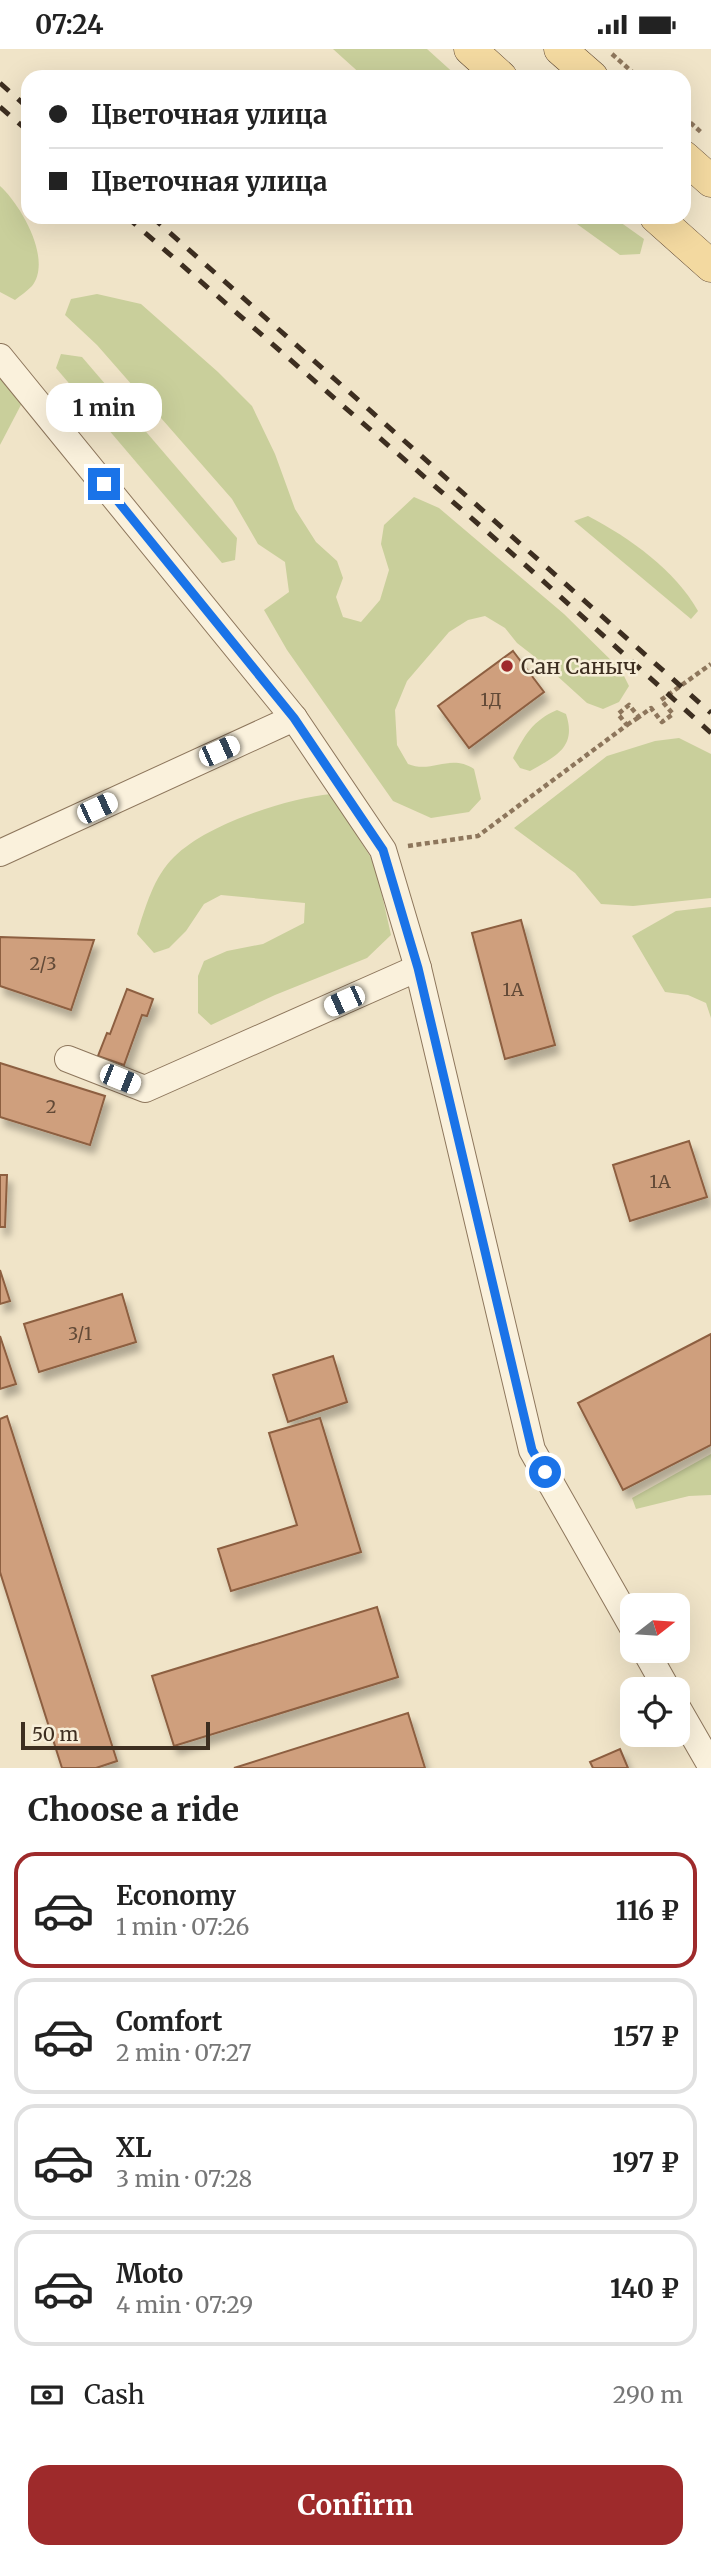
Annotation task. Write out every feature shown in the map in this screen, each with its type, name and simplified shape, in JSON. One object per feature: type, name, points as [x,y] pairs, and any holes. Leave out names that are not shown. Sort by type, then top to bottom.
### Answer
[{"type":"main road","points":[[470,49],[493,70]]},
{"type":"main road","points":[[560,49],[584,70]]},
{"type":"main road","points":[[691,163],[711,181]]},
{"type":"main road","points":[[664,224],[711,266]]},
{"type":"street","points":[[0,357],[294,718],[383,850],[418,968],[532,1450],[620,1605]]},
{"type":"street","points":[[0,853],[294,718]]},
{"type":"street","points":[[68,1059],[145,1089],[418,968]]},
{"type":"street","points":[[690,1730],[711,1766]]},
{"type":"path","points":[[606,49],[630,70]]},
{"type":"path","points":[[691,123],[711,141]]},
{"type":"path","points":[[383,850],[478,836],[651,708],[662,722],[673,714],[661,700],[711,664]]},
{"type":"path","points":[[627,725],[618,714],[629,705],[639,717]]},
{"type":"green space","points":[[333,49],[427,49],[450,70],[356,70]]},
{"type":"green space","points":[[0,186],[21,213],[21,224],[27,224],[39,262],[32,286],[15,300],[0,292]]},
{"type":"green space","points":[[577,224],[623,224],[644,239],[640,254],[620,255]]},
{"type":"green space","points":[[97,294],[141,304],[252,406],[275,454],[295,509],[316,542],[337,561],[343,578],[336,597],[343,617],[361,622],[380,600],[389,570],[381,544],[384,525],[414,497],[439,508],[564,614],[621,670],[629,686],[619,702],[603,709],[587,703],[517,643],[505,628],[485,616],[468,620],[449,632],[407,681],[395,710],[397,745],[408,764],[425,767],[457,763],[474,769],[481,799],[469,812],[431,818],[393,801],[287,650],[264,610],[289,592],[285,562],[258,544],[232,499],[97,345],[65,315],[71,299]]},
{"type":"green space","points":[[61,354],[82,357],[237,538],[235,560],[222,563],[56,368]]},
{"type":"green space","points":[[0,377],[23,401],[0,445]]},
{"type":"green space","points":[[588,516],[620,534],[650,556],[677,582],[698,611],[691,619],[574,521]]},
{"type":"green space","points":[[557,710],[566,714],[569,725],[566,743],[556,755],[530,771],[520,768],[513,758],[525,736],[535,724]]},
{"type":"green space","points":[[679,738],[711,754],[711,898],[633,906],[601,904],[575,873],[514,828],[607,756],[655,741]]},
{"type":"green space","points":[[331,794],[375,864],[391,935],[367,958],[275,995],[211,1025],[198,1013],[198,976],[204,961],[227,951],[263,944],[304,923],[305,903],[221,895],[204,904],[186,931],[169,948],[154,953],[137,934],[161,873],[188,845],[226,824],[270,807]]},
{"type":"green space","points":[[711,907],[711,1018],[706,1003],[688,995],[665,992],[632,936],[676,911]]},
{"type":"green space","points":[[711,1454],[711,1495],[689,1496],[636,1509],[632,1498]]},
{"type":"building","points":[[513,651],[544,692],[469,748],[438,706]]},
{"type":"building","points":[[521,920],[555,1045],[505,1059],[472,933]]},
{"type":"building","points":[[0,937],[94,940],[71,1010],[0,986]]},
{"type":"building","points":[[127,989],[153,999],[147,1016],[142,1015],[124,1065],[98,1056],[107,1033],[110,1034]]},
{"type":"building","points":[[0,1063],[105,1096],[90,1145],[0,1117]]},
{"type":"building","points":[[689,1141],[707,1197],[630,1221],[613,1165]]},
{"type":"building","points":[[0,1175],[7,1175],[5,1227],[0,1227]]},
{"type":"building","points":[[0,1270],[10,1301],[0,1304]]},
{"type":"building","points":[[122,1294],[136,1342],[39,1372],[24,1324]]},
{"type":"building","points":[[711,1334],[711,1445],[623,1490],[578,1403]]},
{"type":"building","points":[[0,1336],[16,1384],[0,1389]]},
{"type":"building","points":[[333,1356],[347,1402],[288,1422],[273,1375]]},
{"type":"building","points":[[7,1416],[117,1761],[96,1768],[62,1768],[0,1572],[0,1419]]},
{"type":"building","points":[[320,1418],[361,1552],[231,1591],[218,1549],[297,1525],[269,1433]]},
{"type":"building","points":[[377,1607],[398,1677],[174,1746],[152,1676]]},
{"type":"building","points":[[408,1713],[425,1768],[234,1768]]},
{"type":"building","points":[[620,1749],[628,1768],[593,1768],[590,1762]]},
{"type":"railway","points":[[0,83],[21,102]]},
{"type":"railway","points":[[0,107],[21,125]]},
{"type":"railway","points":[[135,224],[532,571],[711,733]]},
{"type":"railway","points":[[160,224],[711,713]]},
{"type":"place","name":"Сан Саныч","points":[[507,666]]},
{"type":"route","points":[[104,484],[294,718],[383,850],[418,968],[532,1450],[545,1472]]}]
